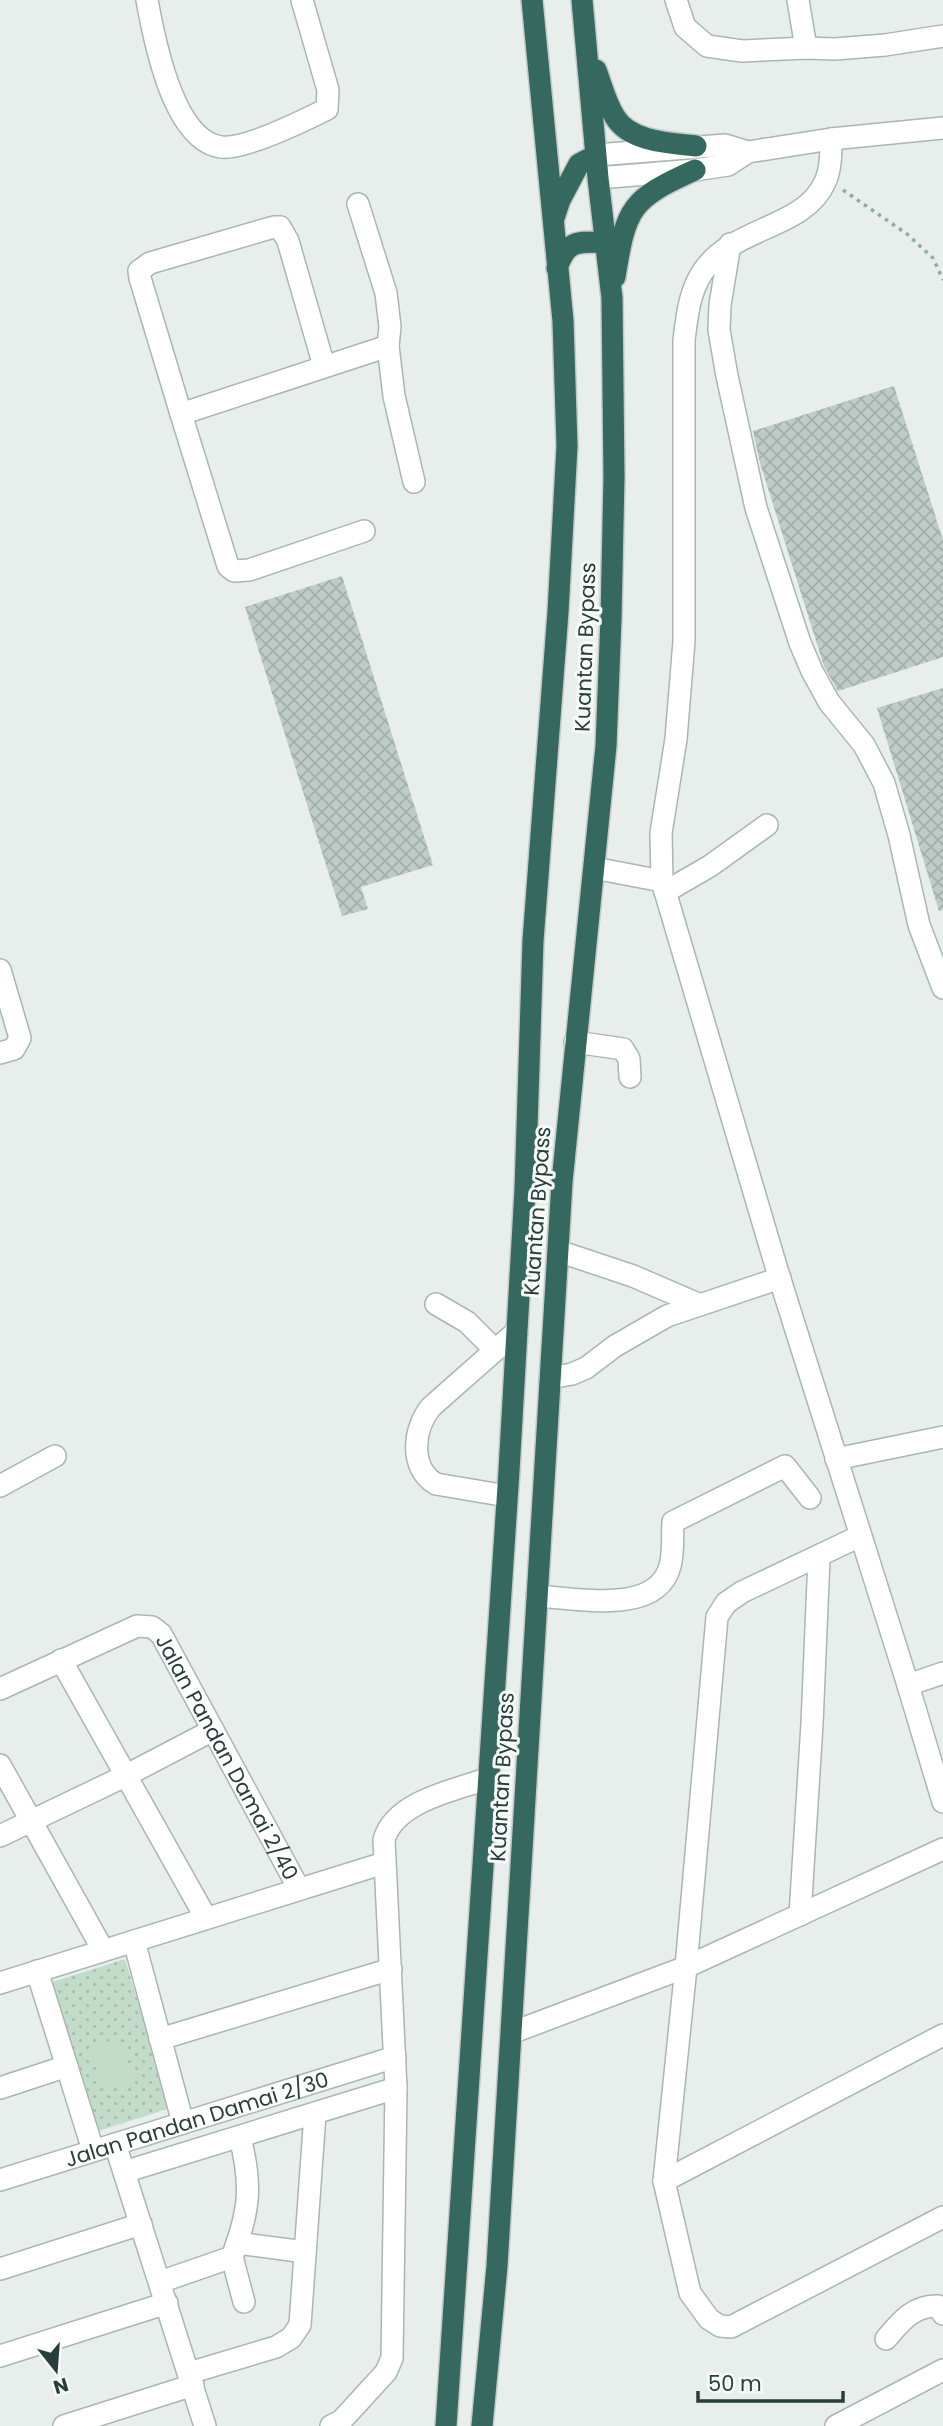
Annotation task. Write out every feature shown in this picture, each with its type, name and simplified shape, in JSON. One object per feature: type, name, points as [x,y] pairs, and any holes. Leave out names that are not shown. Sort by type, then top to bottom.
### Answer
[{"type":"highway","name":"Kuantan Bypass","points":[[446,2426],[507,1496],[525,1191],[533,941],[558,612],[567,446],[563,321],[532,0]]},
{"type":"highway","name":"Kuantan Bypass","points":[[482,2426],[497,2266],[558,1251],[575,1042],[606,746],[614,477],[612,298],[598,178],[587,160],[587,53],[582,0]]},
{"type":"highway","points":[[587,53],[616,120],[641,136],[696,146]]},
{"type":"highway","points":[[544,132],[555,150],[587,160],[560,200],[552,223]]},
{"type":"highway","points":[[612,298],[624,231],[631,213],[650,192],[695,170]]},
{"type":"highway","points":[[557,268],[562,253],[572,245],[604,242]]},
{"type":"street","points":[[147,0],[179,111],[191,128],[208,143],[223,147],[264,136],[327,109],[328,90],[302,0]]},
{"type":"street","points":[[676,0],[685,27],[706,46],[742,51],[848,48],[943,36]]},
{"type":"street","points":[[798,0],[806,48]]},
{"type":"street","points":[[598,178],[695,170],[728,165],[748,152],[831,139],[943,128]]},
{"type":"street","points":[[831,139],[826,179],[816,196],[798,212],[730,244],[703,270],[688,308],[684,340],[684,640],[676,739],[661,833],[663,887],[780,1278],[943,1802]]},
{"type":"street","points":[[587,160],[696,146],[725,145],[748,152]]},
{"type":"street","points":[[358,204],[387,293],[390,327],[388,346],[394,396],[414,482]]},
{"type":"street","points":[[324,366],[288,241],[280,227],[150,263],[139,271],[228,566],[234,571],[249,570],[364,531]]},
{"type":"street","points":[[730,244],[720,305],[719,330],[756,508],[800,643],[812,671],[829,702],[864,745],[884,783],[899,835],[919,925],[943,988]]},
{"type":"street","points":[[181,414],[388,346]]},
{"type":"street","points":[[594,868],[663,887],[710,866],[767,825]]},
{"type":"street","points":[[0,970],[20,1038],[14,1049],[0,1053]]},
{"type":"street","points":[[575,1042],[623,1049],[629,1059],[630,1077]]},
{"type":"street","points":[[558,1251],[633,1276],[698,1304]]},
{"type":"street","points":[[550,1378],[586,1368],[615,1346],[667,1316],[780,1278]]},
{"type":"street","points":[[436,1304],[467,1322],[495,1350]]},
{"type":"street","points":[[507,1496],[436,1484],[426,1478],[419,1465],[416,1450],[418,1430],[431,1407],[517,1331]]},
{"type":"street","points":[[836,1459],[943,1437]]},
{"type":"street","points":[[0,1486],[55,1456]]},
{"type":"street","points":[[537,1596],[623,1601],[655,1590],[663,1583],[671,1565],[673,1522],[785,1466],[810,1498]]},
{"type":"street","points":[[860,1536],[819,1558],[742,1592],[726,1603],[717,1616],[664,2181],[690,2293],[709,2319],[720,2326],[731,2327],[943,2217]]},
{"type":"street","points":[[800,1914],[819,1558]]},
{"type":"street","name":"Jalan Pandan Damai 2/40","points":[[0,1689],[137,1626],[152,1627],[161,1634],[299,1889]]},
{"type":"street","points":[[61,1660],[206,1918]]},
{"type":"street","points":[[908,1685],[943,1673]]},
{"type":"street","points":[[0,1836],[213,1730]]},
{"type":"street","points":[[0,1765],[103,1950]]},
{"type":"street","points":[[331,2426],[341,2421],[386,2372],[392,2358],[396,2088],[384,1840],[387,1828],[394,1819],[432,1797],[488,1779]]},
{"type":"street","points":[[511,2033],[686,1967],[943,1849]]},
{"type":"street","points":[[0,1983],[384,1863]]},
{"type":"street","points":[[134,1941],[183,2123]]},
{"type":"street","points":[[160,2039],[391,1969]]},
{"type":"street","points":[[37,1971],[93,2150]]},
{"type":"street","points":[[664,2181],[943,2035]]},
{"type":"street","name":"Jalan Pandan Damai 2/30","points":[[0,2180],[395,2057]]},
{"type":"street","points":[[0,2088],[66,2066]]},
{"type":"street","points":[[124,2172],[396,2088]]},
{"type":"street","points":[[64,2426],[275,2347],[291,2338],[300,2325],[315,2114]]},
{"type":"street","points":[[240,2137],[249,2177],[249,2192],[234,2250],[244,2302]]},
{"type":"street","points":[[115,2144],[205,2426]]},
{"type":"street","points":[[0,2269],[141,2224]]},
{"type":"street","points":[[160,2282],[234,2250],[305,2252]]},
{"type":"street","points":[[0,2356],[167,2304]]},
{"type":"street","points":[[886,2339],[903,2318],[924,2305],[938,2306],[943,2314]]},
{"type":"street","points":[[836,2426],[943,2370]]},
{"type":"path","points":[[826,179],[907,234],[933,258],[943,280]]},
{"type":"green space","points":[[125,1959],[170,2108],[92,2133],[46,1984]]},
{"type":"green space","points":[[119,2038],[134,2080],[103,2090],[90,2048]]},
{"type":"building","points":[[894,386],[943,540],[943,657],[838,691],[824,666],[760,463],[753,431]]},
{"type":"building","points":[[342,576],[433,865],[361,887],[368,909],[342,916],[245,607]]},
{"type":"building","points":[[943,688],[943,910],[939,911],[877,708]]}]
